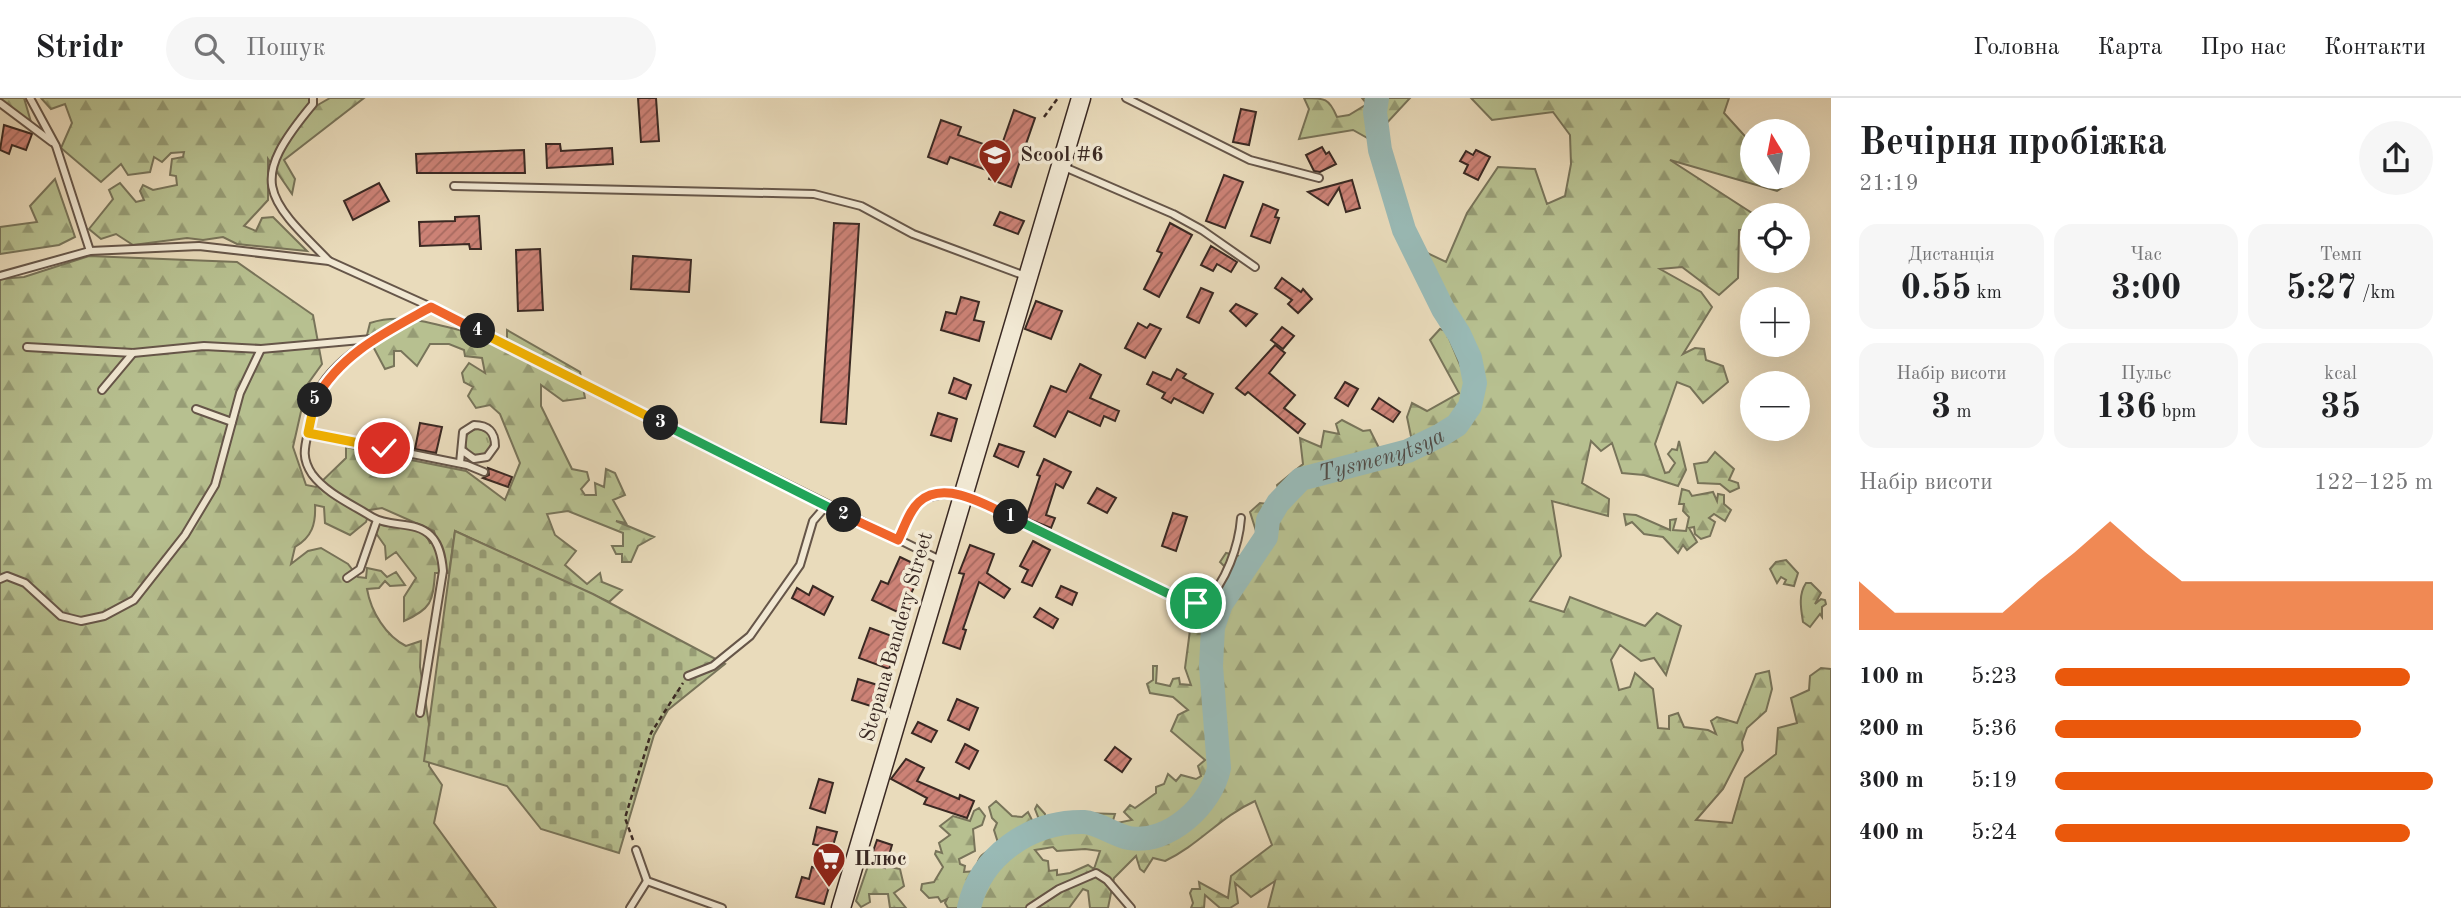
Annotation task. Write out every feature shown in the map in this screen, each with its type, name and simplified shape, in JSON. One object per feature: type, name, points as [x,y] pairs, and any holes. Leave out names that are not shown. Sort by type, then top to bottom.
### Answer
[{"type":"main road","name":"Stepana Bandery Street","points":[[841,908],[1081,98]]},
{"type":"lane","points":[[30,98],[56,146],[90,251]]},
{"type":"lane","points":[[313,98],[313,104],[285,137],[274,158],[272,186],[277,205],[329,261]]},
{"type":"lane","points":[[1126,98],[1250,160],[1319,178]]},
{"type":"lane","points":[[0,103],[56,146]]},
{"type":"lane","points":[[1061,165],[1173,214],[1202,230],[1255,267]]},
{"type":"lane","points":[[454,186],[814,194],[861,206],[913,234],[1028,277]]},
{"type":"lane","points":[[0,276],[90,251],[199,246],[329,261],[431,307],[943,562]]},
{"type":"lane","points":[[420,712],[443,571],[441,554],[432,537],[419,528],[377,520],[324,487],[312,474],[303,449],[311,406],[326,380],[344,361],[374,339],[431,307]]},
{"type":"lane","points":[[27,346],[133,353],[204,345],[261,349],[374,339]]},
{"type":"lane","points":[[0,579],[7,576],[25,583],[61,616],[81,621],[104,616],[134,600],[185,535],[215,485],[240,393],[261,349]]},
{"type":"lane","points":[[102,390],[133,353]]},
{"type":"lane","points":[[196,409],[232,422]]},
{"type":"lane","points":[[460,463],[463,451],[460,438],[468,427],[481,425],[492,432],[495,446],[487,457],[474,459],[463,451]]},
{"type":"lane","points":[[308,433],[460,463],[484,472]]},
{"type":"lane","points":[[898,540],[917,503],[927,496],[962,493],[1173,596],[1196,603],[1205,602],[1216,588],[1236,546],[1241,518]]},
{"type":"lane","points":[[688,676],[713,666],[750,636],[800,565],[813,520],[826,506]]},
{"type":"lane","points":[[347,578],[360,569],[377,520]]},
{"type":"lane","points":[[636,850],[647,881]]},
{"type":"lane","points":[[1030,907],[1059,889],[1096,873],[1107,880],[1130,908]]},
{"type":"lane","points":[[630,908],[647,881]]},
{"type":"lane","points":[[647,881],[722,908]]},
{"type":"path","points":[[1044,117],[1058,98]]},
{"type":"path","points":[[636,850],[625,818],[651,733],[688,676]]},
{"type":"green space","points":[[0,98],[24,98],[31,122],[0,105]]},
{"type":"green space","points":[[41,98],[311,98],[316,106],[330,98],[364,98],[284,160],[295,179],[292,194],[268,159],[268,200],[244,226],[256,231],[262,218],[273,217],[307,251],[237,244],[223,237],[203,240],[187,238],[133,245],[116,234],[101,239],[89,229],[113,199],[109,190],[120,183],[136,202],[144,200],[140,191],[143,185],[153,190],[177,185],[176,176],[170,175],[172,159],[183,157],[184,152],[171,153],[162,162],[154,157],[150,172],[128,175],[121,164],[101,182],[61,148],[72,123],[65,104],[51,109]]},
{"type":"green space","points":[[1304,98],[1325,100],[1337,117],[1349,115],[1367,104],[1362,98],[1410,98],[1371,140],[1353,130],[1299,139],[1309,109]]},
{"type":"green space","points":[[1471,98],[1729,98],[1724,113],[1740,131],[1740,180],[1670,160],[1740,205],[1738,278],[1719,295],[1682,267],[1660,269],[1701,292],[1712,307],[1683,354],[1695,348],[1704,349],[1706,360],[1723,366],[1728,382],[1703,403],[1690,387],[1677,382],[1655,444],[1665,473],[1669,472],[1675,463],[1668,454],[1672,449],[1677,450],[1679,441],[1686,470],[1678,486],[1644,475],[1622,473],[1612,443],[1601,451],[1591,441],[1582,483],[1609,499],[1608,516],[1552,501],[1561,556],[1530,601],[1564,612],[1570,597],[1645,626],[1657,613],[1681,626],[1666,675],[1654,658],[1641,661],[1620,645],[1611,660],[1619,690],[1630,687],[1635,673],[1653,689],[1658,728],[1669,729],[1669,716],[1678,713],[1684,727],[1708,730],[1716,734],[1711,721],[1717,717],[1737,723],[1756,674],[1769,671],[1772,689],[1766,711],[1747,728],[1742,742],[1743,750],[1723,789],[1696,820],[1732,823],[1745,778],[1776,754],[1778,728],[1797,723],[1791,698],[1809,690],[1810,676],[1821,668],[1831,669],[1831,908],[1268,908],[1275,881],[1251,897],[1235,883],[1238,903],[1230,908],[1220,908],[1205,895],[1204,908],[1191,908],[1193,903],[1190,893],[1192,889],[1200,889],[1199,882],[1228,898],[1231,876],[1272,845],[1255,801],[1165,861],[1153,858],[1144,872],[1140,869],[1136,856],[1114,878],[1108,908],[1090,908],[1088,891],[1083,889],[1069,908],[948,908],[945,903],[947,899],[941,902],[938,897],[929,898],[921,890],[922,884],[934,882],[943,867],[935,854],[936,851],[942,853],[939,843],[950,835],[940,826],[953,816],[970,821],[974,811],[979,808],[985,816],[982,825],[973,829],[975,851],[959,859],[960,864],[965,866],[964,872],[977,871],[980,858],[999,846],[994,830],[997,823],[992,818],[989,807],[996,801],[1012,816],[1022,817],[1028,812],[1037,830],[1040,822],[1035,809],[1037,805],[1045,814],[1046,832],[1055,823],[1072,828],[1081,813],[1115,814],[1112,824],[1132,820],[1124,812],[1130,805],[1135,808],[1156,793],[1156,787],[1164,784],[1168,774],[1176,781],[1181,775],[1196,779],[1201,776],[1198,766],[1205,760],[1171,731],[1178,715],[1188,710],[1173,697],[1150,693],[1147,684],[1153,680],[1153,666],[1157,666],[1156,683],[1170,686],[1173,679],[1179,678],[1180,684],[1191,685],[1185,668],[1192,615],[1227,616],[1233,587],[1230,574],[1220,562],[1226,553],[1243,557],[1263,553],[1250,512],[1260,503],[1284,506],[1277,485],[1303,464],[1300,438],[1321,447],[1324,431],[1339,434],[1336,424],[1342,420],[1363,431],[1370,430],[1379,448],[1412,441],[1407,417],[1412,403],[1427,411],[1459,393],[1430,340],[1440,329],[1446,331],[1468,384],[1480,385],[1477,367],[1464,332],[1419,249],[1446,262],[1467,213],[1498,167],[1535,169],[1547,204],[1565,196],[1571,164],[1570,135],[1553,112],[1492,120]],"holes":[[[1053,847],[1057,851],[1085,849],[1100,851],[1094,869],[1088,865],[1057,875],[1057,870],[1049,871],[1048,861],[1043,860],[1035,850]],[[1009,852],[989,873],[984,866]]]},
{"type":"green space","points":[[55,179],[75,237],[59,245],[0,254],[0,227],[37,222],[30,206]]},
{"type":"green space","points":[[89,256],[237,262],[313,315],[322,364],[307,385],[293,447],[306,485],[316,487],[346,458],[346,447],[466,471],[505,500],[520,463],[500,414],[490,405],[476,408],[468,396],[473,387],[464,382],[462,373],[469,363],[485,373],[482,358],[465,356],[464,350],[449,344],[430,344],[417,366],[401,351],[394,351],[394,366],[385,369],[367,335],[370,323],[404,319],[507,339],[507,330],[580,372],[585,398],[563,401],[541,385],[541,406],[572,469],[587,472],[589,480],[581,489],[585,495],[596,495],[595,483],[604,487],[606,469],[615,473],[625,495],[613,500],[626,523],[616,521],[654,537],[638,546],[631,562],[622,562],[622,554],[616,554],[612,546],[623,546],[623,533],[568,511],[547,514],[555,535],[576,551],[565,565],[587,584],[600,573],[602,582],[622,590],[609,602],[455,531],[449,573],[435,573],[429,603],[420,613],[404,621],[404,597],[416,578],[396,552],[386,559],[385,546],[373,529],[381,523],[424,531],[430,543],[437,541],[434,531],[382,508],[370,510],[366,522],[350,535],[325,523],[324,507],[315,505],[312,529],[295,547],[291,564],[308,551],[321,548],[348,564],[358,577],[366,578],[367,568],[381,571],[387,577],[396,572],[405,585],[390,586],[385,581],[379,588],[367,589],[376,615],[392,636],[406,646],[421,641],[420,667],[429,724],[429,766],[442,785],[434,823],[496,908],[0,908],[0,279],[24,277]]},
{"type":"green space","points":[[478,429],[487,433],[491,442],[487,451],[478,455],[469,451],[465,442],[469,433]]},
{"type":"green space","points":[[1715,452],[1734,469],[1729,480],[1738,483],[1739,488],[1730,492],[1720,484],[1698,483],[1694,464],[1707,462]]},
{"type":"green space","points":[[1682,489],[1689,491],[1692,496],[1713,492],[1717,501],[1718,494],[1724,495],[1724,504],[1731,510],[1725,521],[1714,514],[1709,518],[1715,522],[1710,536],[1701,539],[1695,534],[1694,527],[1689,528],[1697,542],[1687,550],[1683,545],[1678,553],[1663,537],[1644,534],[1632,522],[1626,525],[1624,514],[1636,515],[1670,530],[1670,520],[1676,519],[1673,530],[1686,531],[1689,517],[1683,511],[1684,504],[1679,504]]},
{"type":"green space","points":[[455,531],[593,594],[725,664],[668,710],[654,735],[619,853],[541,829],[507,786],[424,761]]},
{"type":"green space","points":[[1786,560],[1798,573],[1794,586],[1784,584],[1786,580],[1781,577],[1777,583],[1770,569],[1776,562]]},
{"type":"green space","points":[[1806,583],[1811,583],[1821,593],[1815,604],[1821,599],[1825,600],[1826,604],[1822,607],[1822,617],[1820,614],[1810,627],[1803,622],[1801,607]]},
{"type":"green space","points":[[869,863],[900,869],[904,886],[894,893],[906,908],[890,908],[888,894],[869,894],[870,902],[861,907],[856,901]]},
{"type":"building","points":[[638,98],[656,98],[659,141],[641,142]]},
{"type":"building","points":[[1241,109],[1256,112],[1249,145],[1233,142]]},
{"type":"building","points":[[1014,110],[1035,118],[1011,187],[989,179],[992,172],[950,157],[947,164],[928,157],[941,120],[961,127],[958,135],[1000,150]]},
{"type":"building","points":[[4,125],[32,134],[26,150],[12,145],[9,154],[0,150]]},
{"type":"building","points":[[546,144],[560,144],[561,151],[612,148],[613,164],[547,168]]},
{"type":"building","points":[[1322,147],[1326,154],[1329,152],[1336,164],[1320,172],[1314,171],[1306,155]]},
{"type":"building","points":[[524,150],[525,173],[417,173],[416,154]]},
{"type":"building","points":[[1476,150],[1490,157],[1478,180],[1464,173],[1468,165],[1460,161],[1466,151],[1473,155]]},
{"type":"building","points":[[1224,175],[1243,182],[1225,228],[1206,221]]},
{"type":"building","points":[[1352,180],[1360,208],[1346,212],[1339,188],[1328,205],[1308,192]]},
{"type":"building","points":[[379,183],[389,201],[353,220],[344,201]]},
{"type":"building","points":[[1263,204],[1278,210],[1275,217],[1279,218],[1270,243],[1251,236]]},
{"type":"building","points":[[1000,212],[1024,221],[1018,234],[994,225]]},
{"type":"building","points":[[479,216],[481,249],[470,249],[469,244],[420,246],[419,222],[455,221],[455,217]]},
{"type":"building","points":[[834,223],[859,224],[846,424],[821,422]]},
{"type":"building","points":[[1170,223],[1192,235],[1159,297],[1144,289],[1162,253],[1157,251]]},
{"type":"building","points":[[1211,246],[1237,262],[1231,272],[1217,264],[1213,271],[1201,265]]},
{"type":"building","points":[[540,249],[543,310],[518,311],[516,250]]},
{"type":"building","points":[[633,256],[691,260],[689,292],[631,289]]},
{"type":"building","points":[[1282,278],[1301,292],[1303,289],[1312,299],[1298,313],[1288,304],[1292,300],[1275,288]]},
{"type":"building","points":[[1201,288],[1213,293],[1199,323],[1187,317]]},
{"type":"building","points":[[961,297],[979,302],[974,320],[984,322],[979,341],[941,330],[946,312],[956,314]]},
{"type":"building","points":[[1036,301],[1062,311],[1051,339],[1025,329]]},
{"type":"building","points":[[1236,304],[1257,314],[1246,326],[1230,311]]},
{"type":"building","points":[[1138,323],[1147,328],[1150,324],[1161,329],[1145,358],[1125,348]]},
{"type":"building","points":[[1282,327],[1294,336],[1283,349],[1271,340]]},
{"type":"building","points":[[1275,345],[1285,353],[1269,373],[1295,395],[1284,408],[1305,424],[1298,433],[1248,392],[1245,395],[1236,388]]},
{"type":"building","points":[[1080,364],[1101,375],[1090,398],[1119,411],[1115,421],[1104,416],[1100,426],[1068,411],[1055,437],[1034,426],[1051,386],[1066,392]]},
{"type":"building","points":[[1177,369],[1186,374],[1183,378],[1213,394],[1203,413],[1174,398],[1171,403],[1162,398],[1165,393],[1147,384],[1153,372],[1171,380]]},
{"type":"building","points":[[954,378],[971,385],[966,399],[949,393]]},
{"type":"building","points":[[1345,382],[1358,389],[1348,406],[1335,398]]},
{"type":"building","points":[[1379,398],[1400,412],[1393,422],[1372,409]]},
{"type":"building","points":[[938,413],[957,419],[951,441],[931,435]]},
{"type":"building","points":[[420,423],[442,427],[436,453],[415,449]]},
{"type":"building","points":[[999,444],[1024,452],[1018,467],[994,456]]},
{"type":"building","points":[[1044,459],[1071,472],[1063,488],[1056,484],[1046,515],[1055,518],[1051,528],[1026,518]]},
{"type":"building","points":[[488,468],[512,477],[508,487],[483,478],[489,475]]},
{"type":"building","points":[[1097,488],[1116,498],[1107,513],[1088,503]]},
{"type":"building","points":[[1173,513],[1187,517],[1176,551],[1162,546]]},
{"type":"building","points":[[1033,541],[1050,550],[1032,586],[1022,582],[1028,570],[1020,566]]},
{"type":"building","points":[[970,545],[994,554],[987,573],[1010,589],[1004,598],[979,582],[963,629],[966,630],[960,649],[943,643],[964,574],[959,573]]},
{"type":"building","points":[[900,557],[923,568],[908,600],[912,602],[906,616],[872,600],[881,581],[888,584]]},
{"type":"building","points":[[813,586],[833,597],[824,615],[792,598],[797,588],[809,595]]},
{"type":"building","points":[[1061,586],[1077,593],[1072,605],[1056,597]]},
{"type":"building","points":[[1040,608],[1058,619],[1053,628],[1034,617]]},
{"type":"building","points":[[870,628],[900,639],[889,669],[859,658]]},
{"type":"building","points":[[858,679],[881,686],[874,707],[852,700]]},
{"type":"building","points":[[957,699],[978,708],[969,730],[948,720]]},
{"type":"building","points":[[918,722],[937,731],[931,742],[912,733]]},
{"type":"building","points":[[965,744],[978,751],[969,769],[956,762]]},
{"type":"building","points":[[1115,747],[1131,759],[1122,772],[1105,760]]},
{"type":"building","points":[[906,759],[924,768],[917,781],[959,799],[960,795],[974,801],[967,818],[924,804],[927,798],[891,779]]},
{"type":"building","points":[[819,779],[833,783],[825,813],[810,808]]},
{"type":"building","points":[[817,827],[837,832],[832,849],[813,844]]},
{"type":"building","points":[[877,840],[892,845],[885,868],[869,863]]},
{"type":"building","points":[[812,867],[833,873],[824,904],[796,897],[802,877],[809,879]]},
{"type":"waterway","name":"Tysmenytsya","points":[[969,908],[984,872],[1010,845],[1027,835],[1064,823],[1084,822],[1129,838],[1144,838],[1173,828],[1198,808],[1215,782],[1219,768],[1211,666],[1213,627],[1221,604],[1266,537],[1268,520],[1278,503],[1301,479],[1408,451],[1441,435],[1457,425],[1470,406],[1475,383],[1470,358],[1404,230],[1380,150],[1375,112],[1377,98]]},
{"type":"place","name":"Scool #6","points":[[995,185]]},
{"type":"place","name":"Плюс","points":[[829,889]]},
{"type":"route","points":[[384,448],[308,433],[311,406],[326,380],[344,361],[374,339],[431,307],[898,540],[917,503],[927,496],[962,493],[1173,596],[1196,603]]}]
